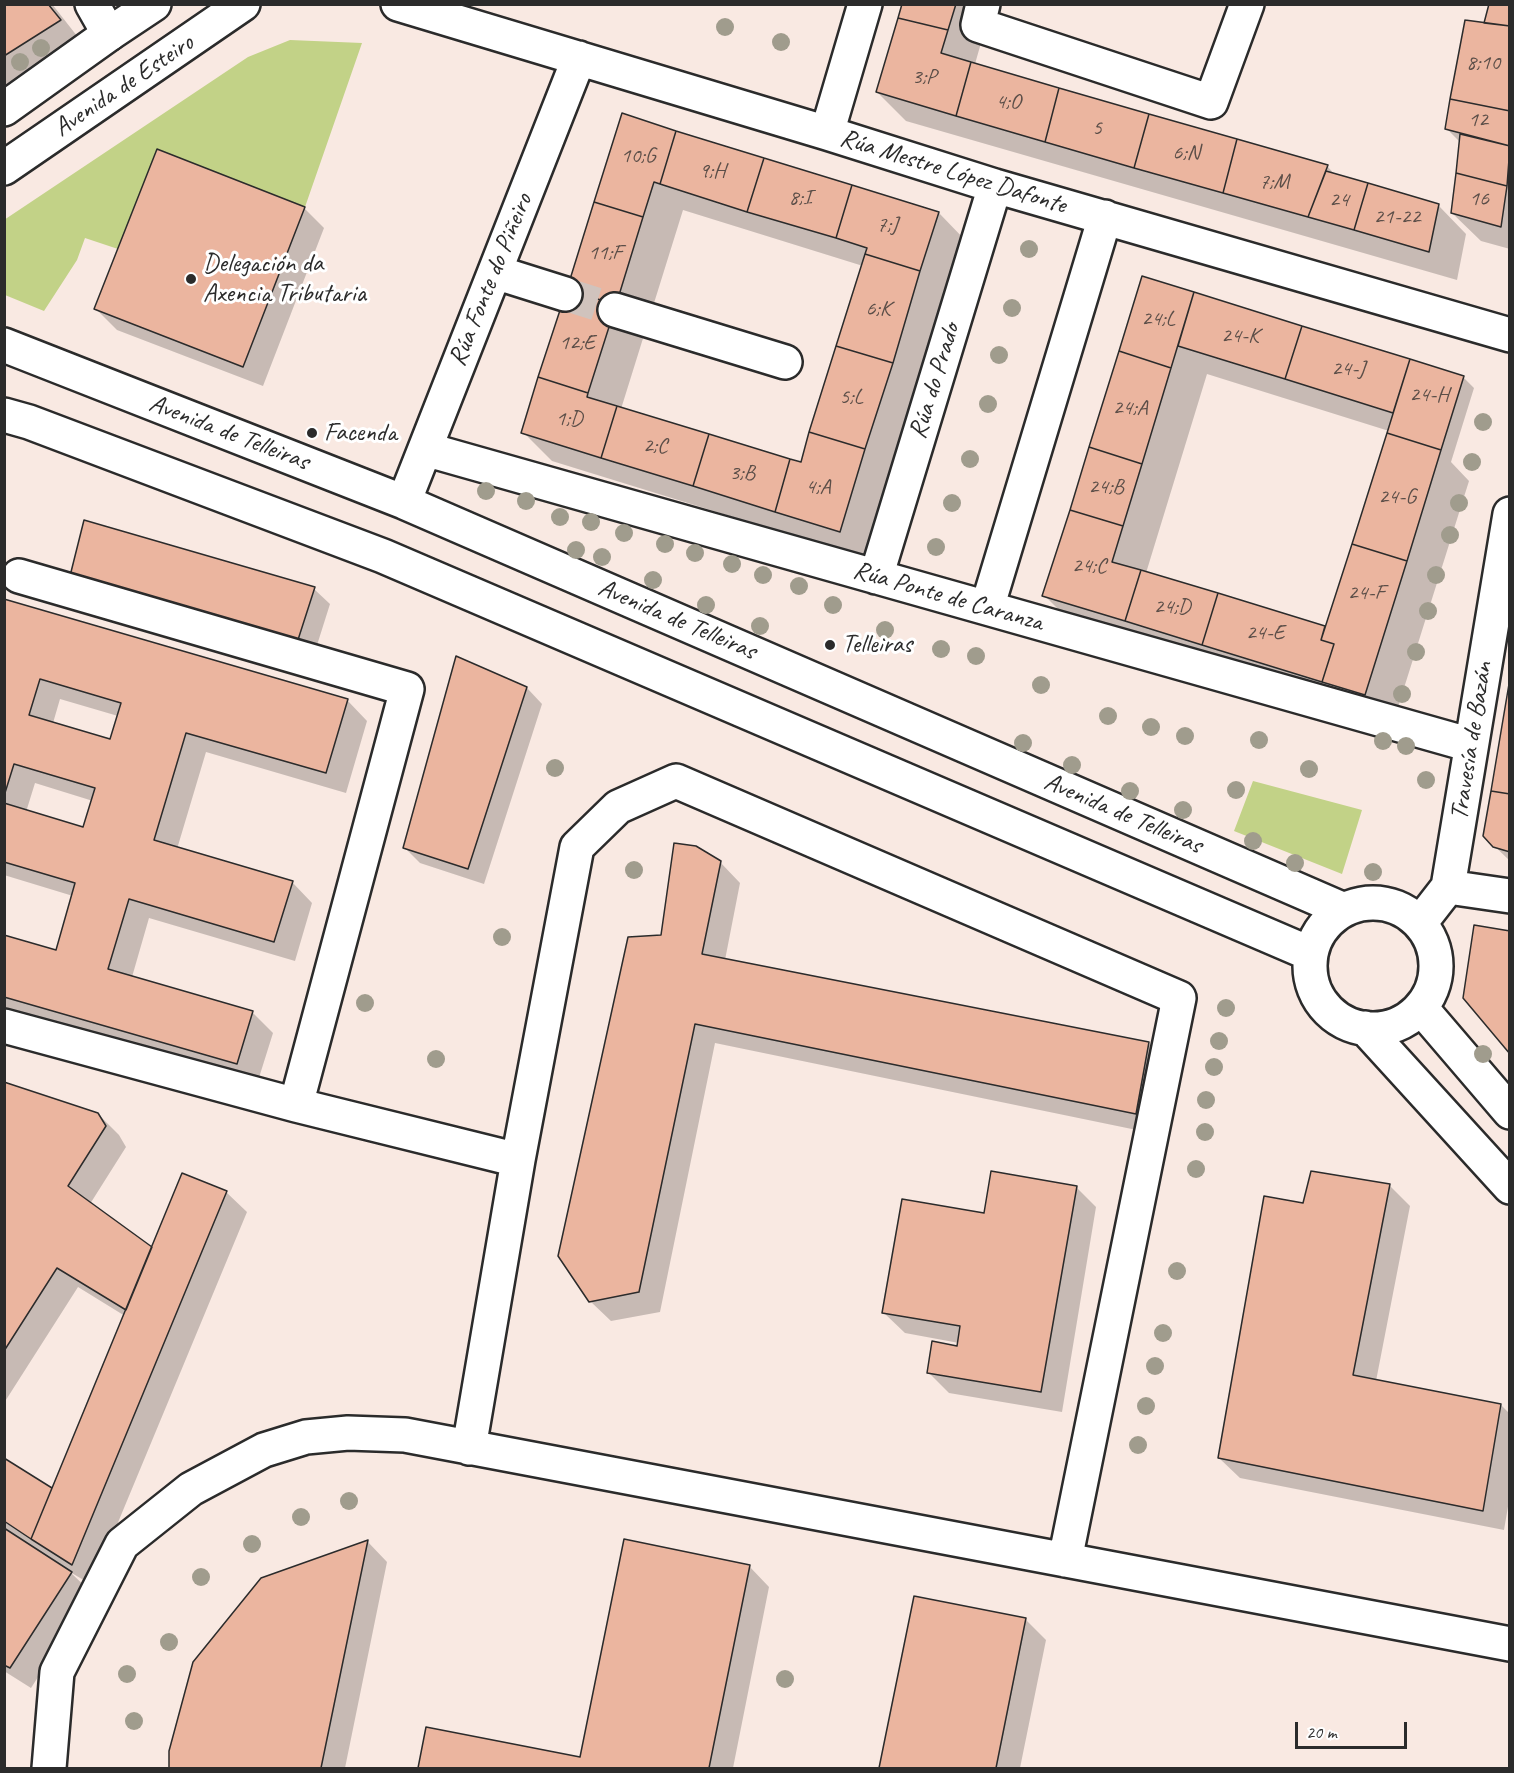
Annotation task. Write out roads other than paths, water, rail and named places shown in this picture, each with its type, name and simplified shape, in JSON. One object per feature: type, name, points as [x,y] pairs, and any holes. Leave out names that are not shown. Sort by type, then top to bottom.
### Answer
[{"type":"street","points":[[92,4],[109,34]]},
{"type":"street","name":"Avenida de Esteiro","points":[[4,109],[154,4]]},
{"type":"street","name":"Rúa Mestre López Dafonte","points":[[399,4],[995,186],[1509,335]]},
{"type":"street","points":[[827,133],[865,4]]},
{"type":"street","points":[[983,4],[978,25],[1212,102],[1247,4]]},
{"type":"street","name":"Avenida de Esteiro","points":[[4,168],[247,5]]},
{"type":"street","name":"Rúa Fonte do Piñeiro","points":[[404,502],[579,58]]},
{"type":"street","name":"Rúa do Prado","points":[[876,577],[995,186]]},
{"type":"street","points":[[987,608],[1105,217]]},
{"type":"street","points":[[495,272],[565,294]]},
{"type":"street","points":[[615,310],[785,362]]},
{"type":"street","name":"Avenida de Telleiras","points":[[4,345],[404,502],[1344,910]]},
{"type":"street","points":[[4,415],[29,422],[383,556],[1311,954]]},
{"type":"street","name":"Rúa Ponte de Caranza","points":[[425,449],[1471,745]]},
{"type":"street","name":"Travesía de Bazán","points":[[1420,923],[1448,887],[1471,745],[1503,593],[1509,514]]},
{"type":"street","points":[[19,576],[407,689],[296,1105]]},
{"type":"street","points":[[469,1448],[518,1160],[577,847],[618,807],[676,781],[1179,998],[1065,1560]]},
{"type":"street","points":[[1448,887],[1509,896]]},
{"type":"street","points":[[1362,904],[1383,904],[1403,910],[1420,923],[1431,939],[1436,956],[1436,975],[1431,992],[1421,1008],[1405,1020],[1386,1028],[1365,1028],[1345,1023],[1329,1010],[1317,994],[1311,974],[1311,954],[1323,928],[1344,910],[1362,904]]},
{"type":"street","points":[[1421,1008],[1509,1112]]},
{"type":"street","points":[[4,1026],[296,1105],[518,1160]]},
{"type":"street","points":[[1365,1028],[1509,1187]]},
{"type":"street","points":[[49,1768],[57,1672],[122,1544],[191,1489],[264,1450],[306,1437],[348,1433],[405,1435],[1509,1644]]},
{"type":"tunnel","points":[[565,294],[615,310]]},
{"type":"place","name":"Delegación da Axencia Tributaria","points":[[191,279]]},
{"type":"place","name":"Facenda","points":[[312,433]]},
{"type":"place","name":"Telleiras","points":[[830,645]]}]
